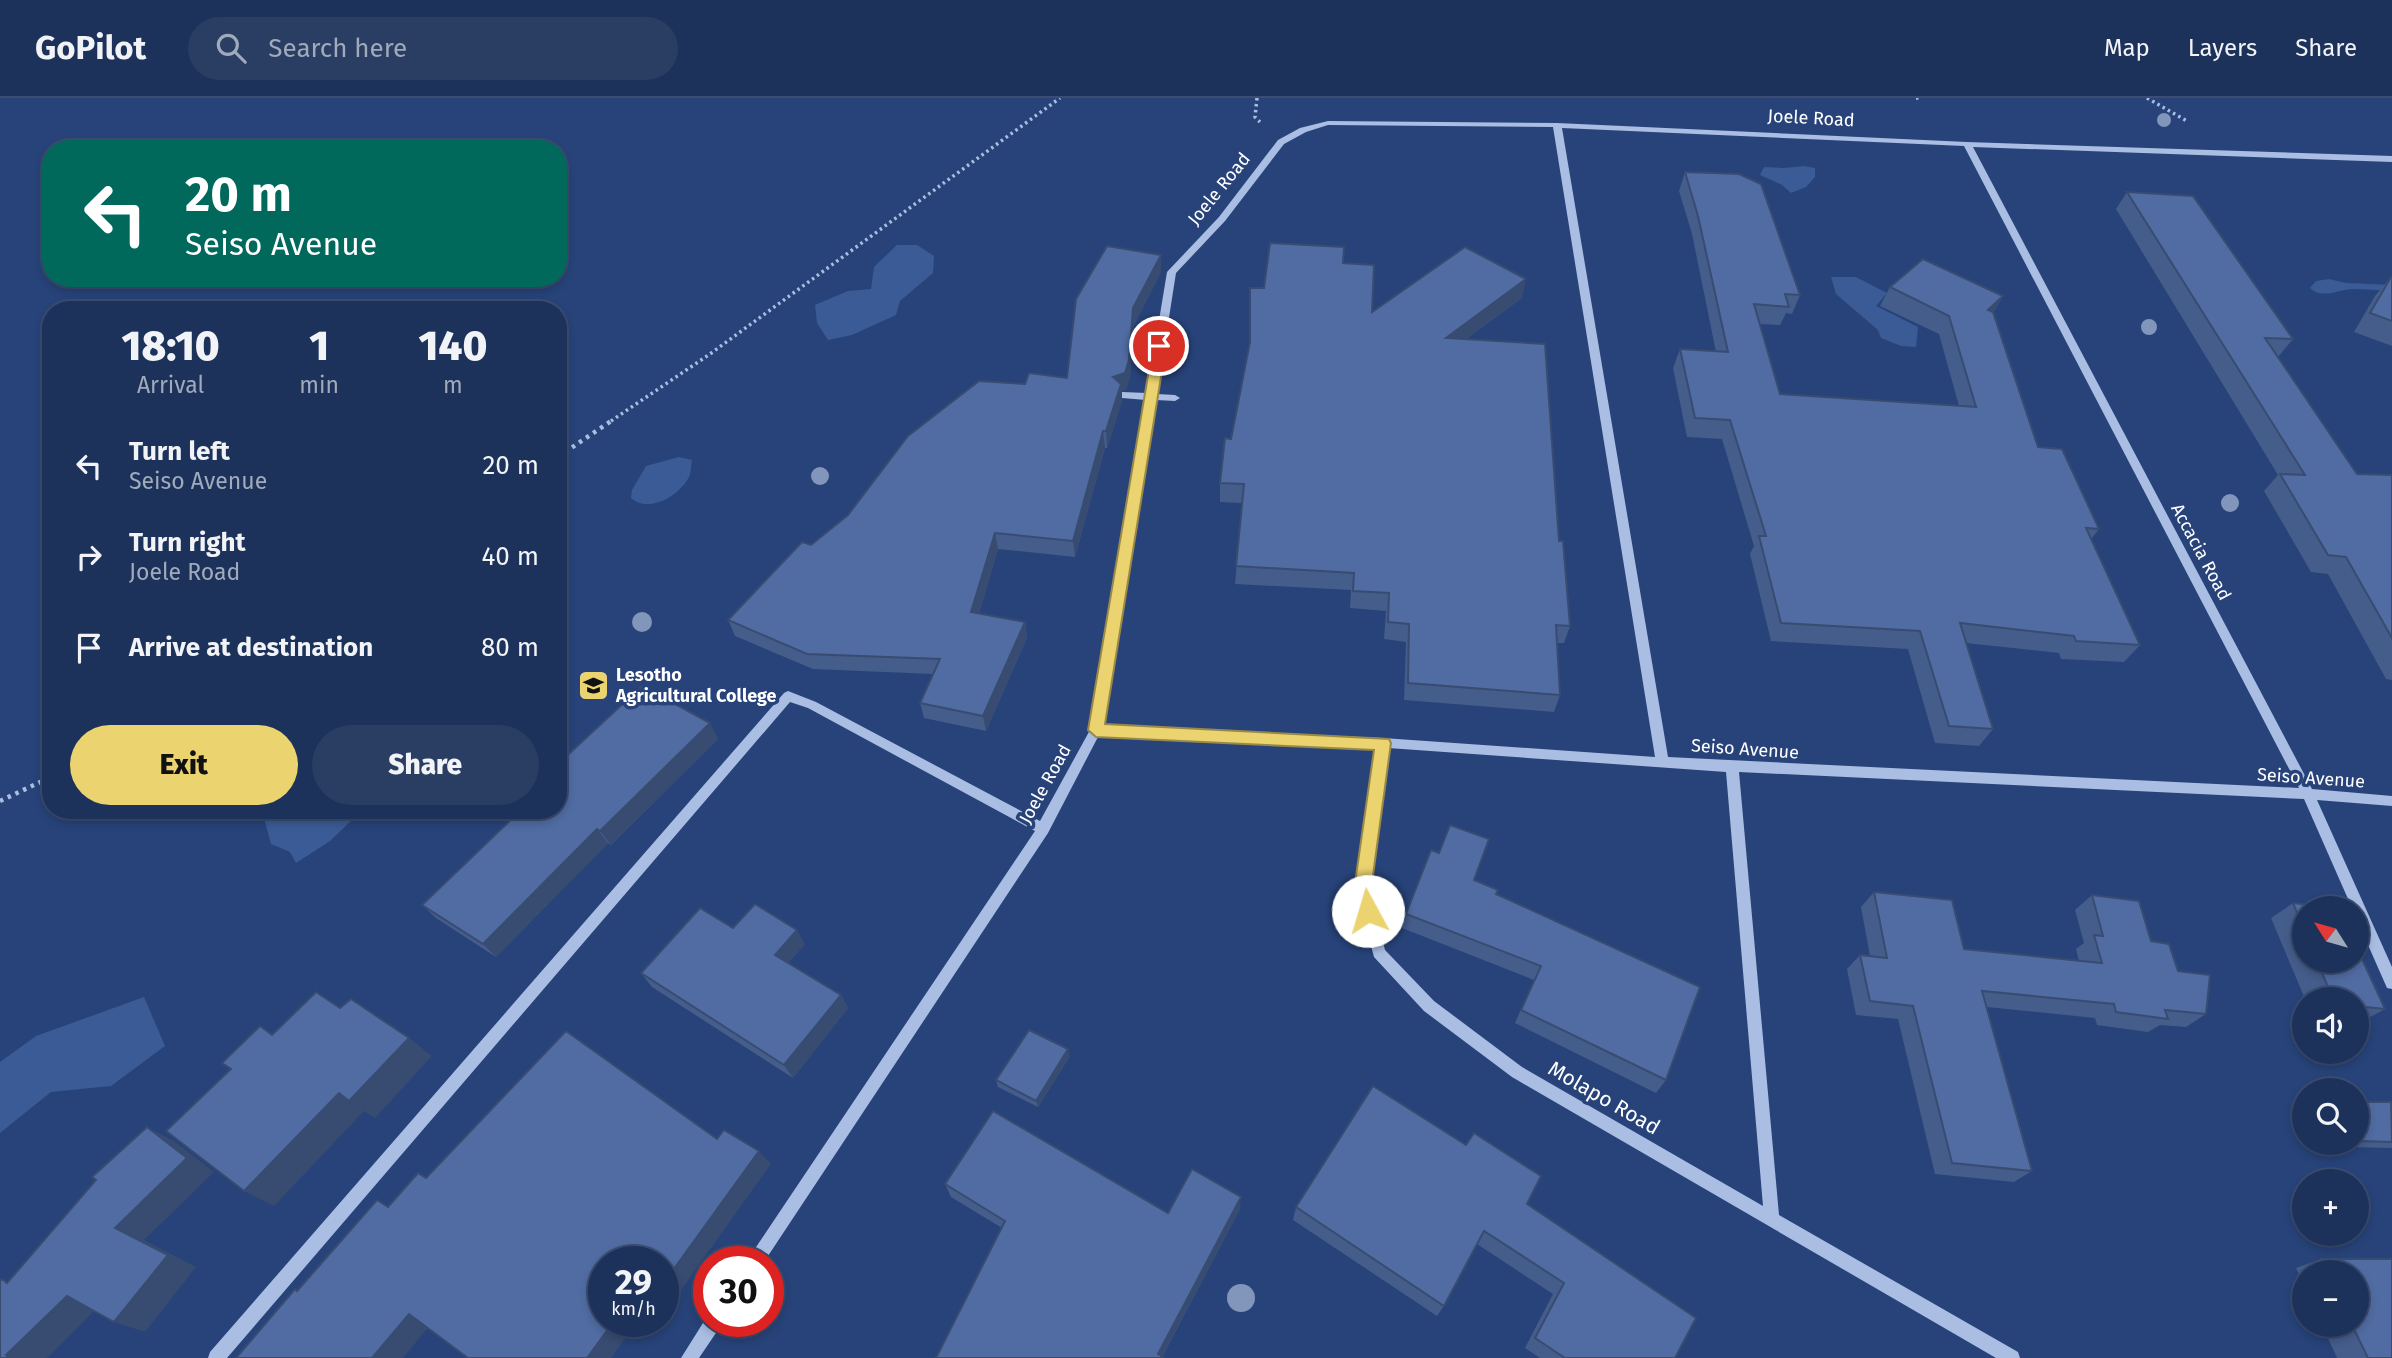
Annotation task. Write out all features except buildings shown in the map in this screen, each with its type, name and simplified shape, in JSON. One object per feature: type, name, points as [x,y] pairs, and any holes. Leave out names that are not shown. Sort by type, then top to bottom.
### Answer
[{"type":"street","name":"Joele Road","points":[[765,1246],[1043,829],[1096,730],[1172,272],[1222,219],[1281,142],[1303,130],[1328,123],[1557,125],[1967,145],[2390,161]]},
{"type":"street","points":[[1557,125],[1662,761]]},
{"type":"street","name":"Accacia Road","points":[[1967,145],[2308,794],[2392,982]]},
{"type":"street","points":[[1122,395],[1175,398]]},
{"type":"street","points":[[216,1358],[788,696],[812,705],[1043,829]]},
{"type":"street","name":"Seiso Avenue","points":[[1096,730],[1383,743],[1732,767],[2308,794],[2392,801]]},
{"type":"street","name":"Molapo Road","points":[[1383,743],[1363,890],[1379,953],[1429,1006],[1517,1072],[2012,1358]]},
{"type":"street","points":[[1732,767],[1772,1219]]},
{"type":"street","points":[[689,1358],[703,1337]]},
{"type":"path","points":[[567,451],[710,354],[1060,98]]},
{"type":"path","points":[[0,800],[42,781]]},
{"type":"shaded area","points":[[1764,167],[1815,168],[1815,177],[1806,187],[1791,193],[1782,185],[1760,175]]},
{"type":"shaded area","points":[[897,245],[917,245],[934,256],[933,273],[900,301],[896,315],[852,335],[828,340],[817,323],[815,305],[848,291],[871,289],[874,267]]},
{"type":"shaded area","points":[[1831,277],[1856,277],[1887,293],[1876,306],[1918,327],[1916,347],[1901,346],[1881,338],[1878,330],[1836,294]]},
{"type":"shaded area","points":[[2329,279],[2346,283],[2392,285],[2392,291],[2353,289],[2325,294],[2310,288],[2316,281]]},
{"type":"shaded area","points":[[679,457],[692,460],[689,477],[678,491],[655,503],[646,504],[631,498],[632,490],[646,466]]},
{"type":"shaded area","points":[[266,819],[353,819],[330,841],[296,863],[290,852],[271,844]]},
{"type":"shaded area","points":[[144,997],[165,1046],[111,1086],[51,1092],[0,1133],[0,1062],[36,1036]]},
{"type":"place","name":"Lesotho Agricultural College","points":[[593,685]]},
{"type":"route","points":[[1159,346],[1096,730],[1383,743],[1363,890],[1368,911]]}]
